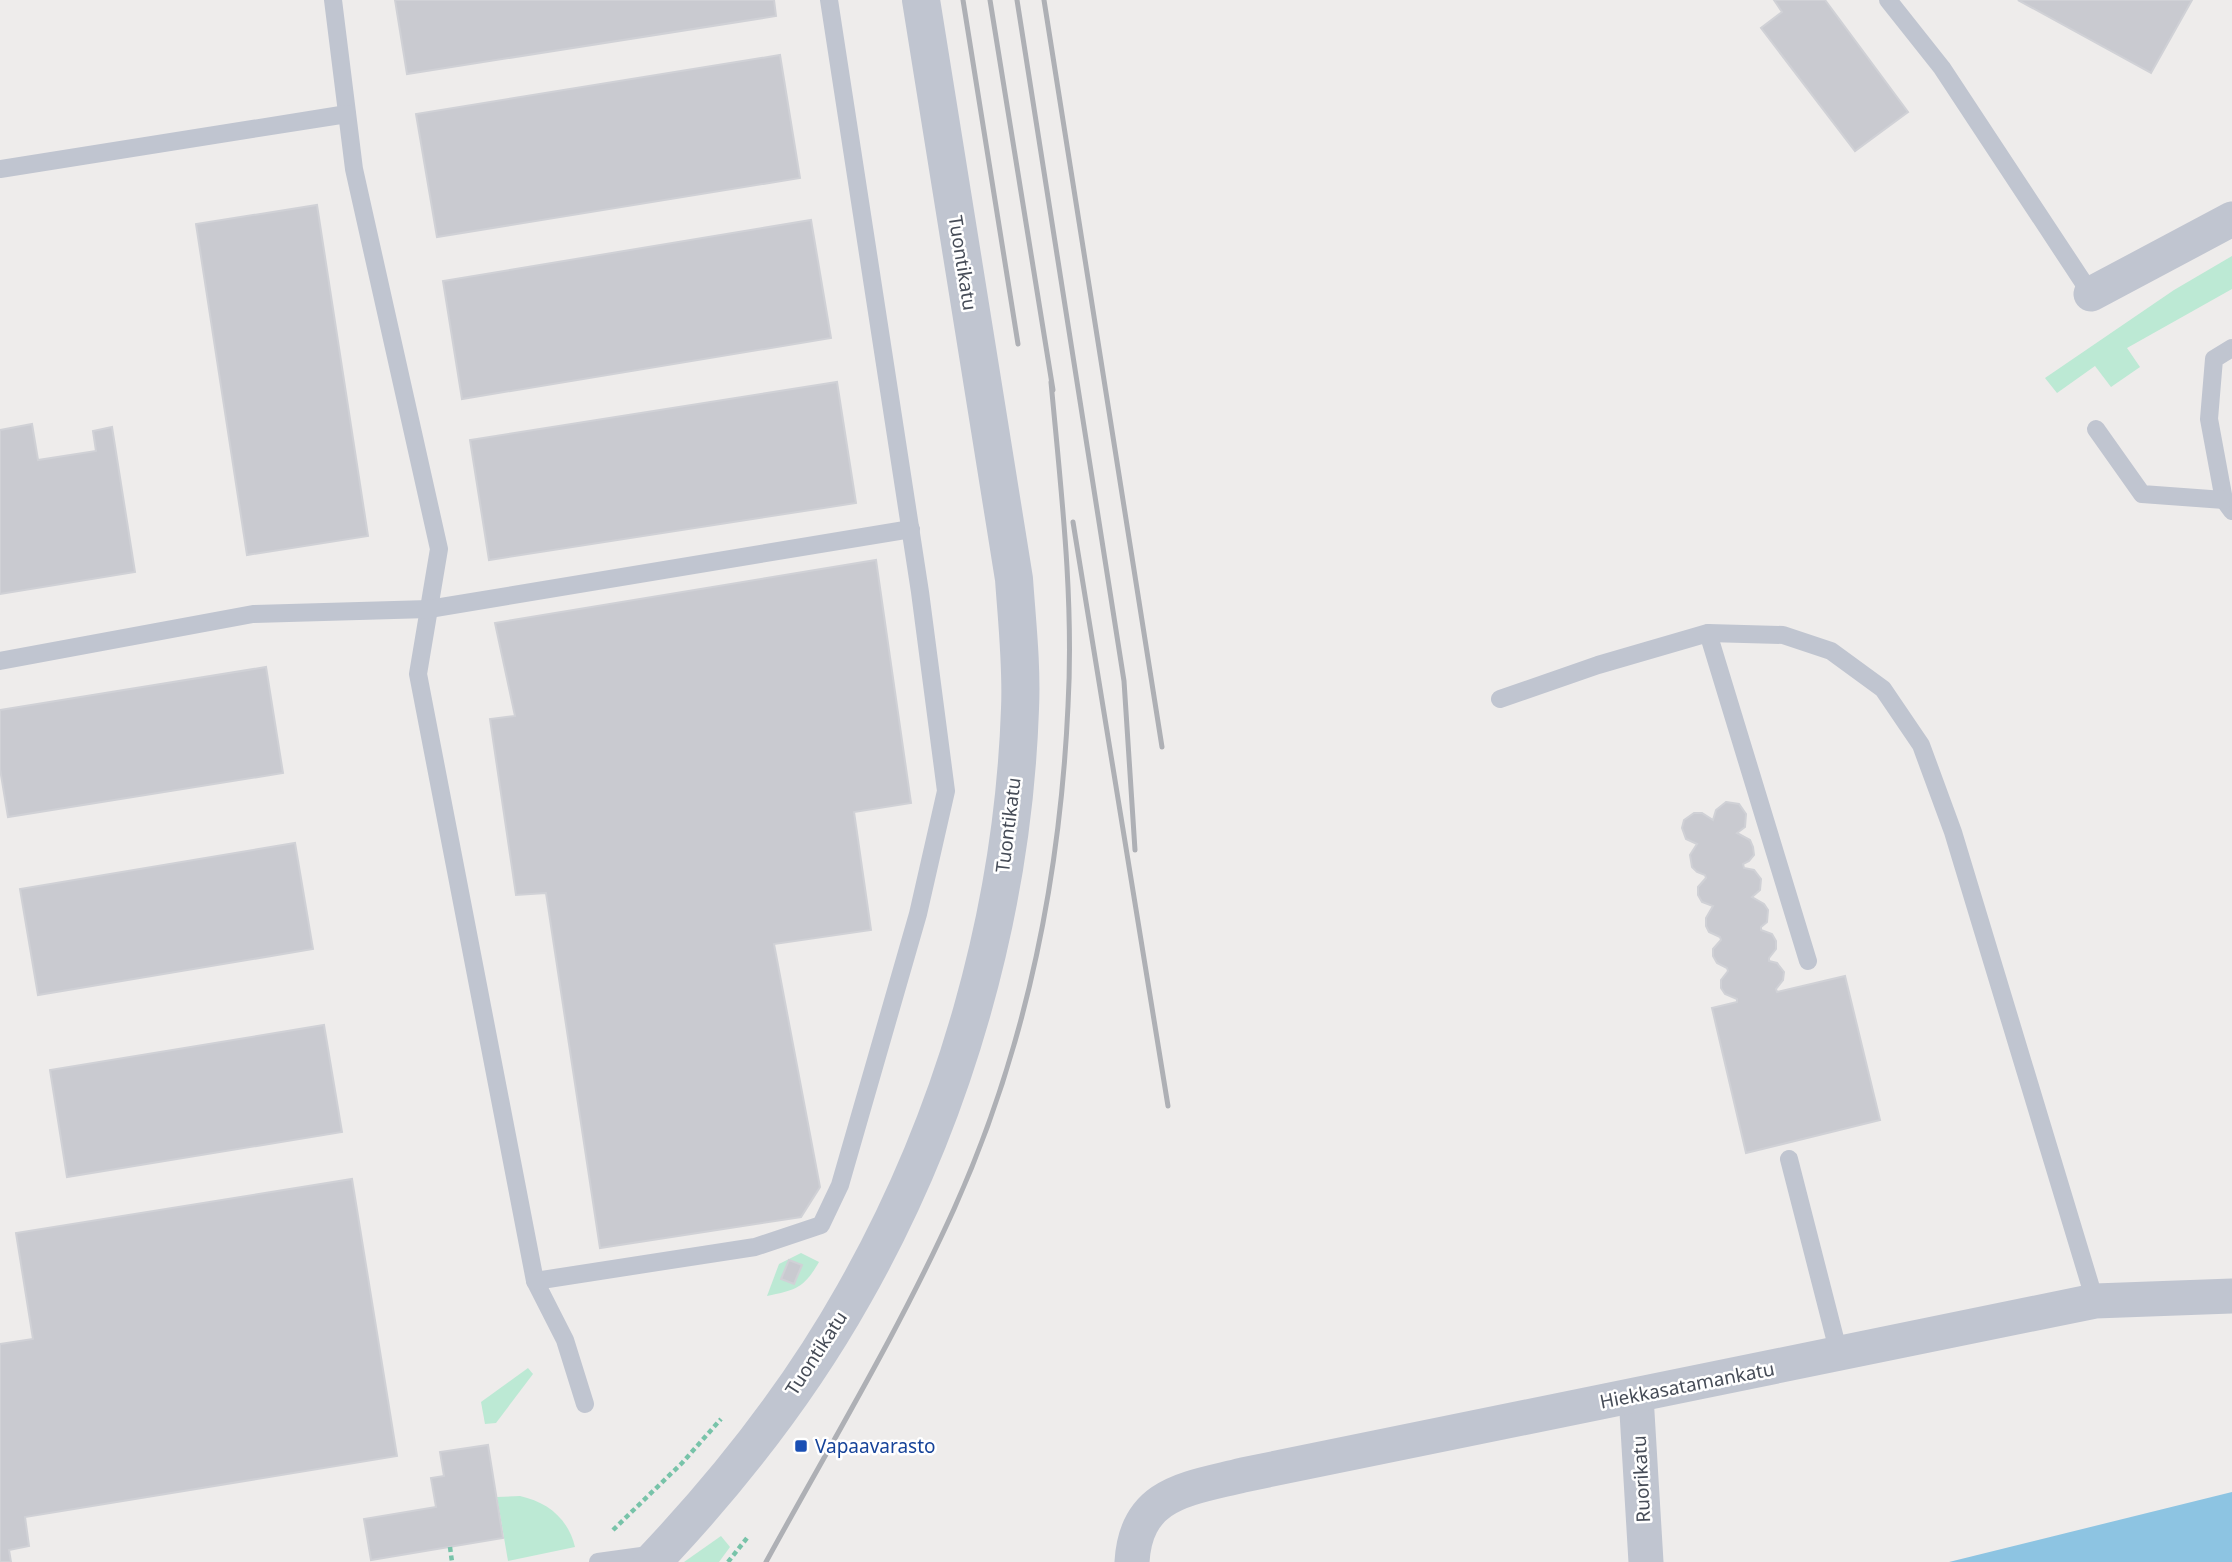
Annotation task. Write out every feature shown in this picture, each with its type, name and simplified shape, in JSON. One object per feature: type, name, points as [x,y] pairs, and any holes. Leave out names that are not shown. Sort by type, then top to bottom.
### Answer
[{"type":"street","name":"Tuontikatu","points":[[656,1558],[753,1446],[789,1397],[854,1293],[884,1236],[924,1147],[968,1020],[995,916],[1005,858],[1020,708],[1020,652],[1014,579],[921,0]]},
{"type":"street","points":[[2091,294],[2232,219]]},
{"type":"street","name":"Hiekkasatamankatu","points":[[1132,1562],[1139,1525],[1150,1510],[1175,1492],[1243,1475],[2095,1301],[2232,1296]]},
{"type":"street","name":"Ruorikatu","points":[[1636,1396],[1646,1562]]},
{"type":"lane","points":[[333,0],[354,169],[439,549],[418,674],[535,1282],[565,1340],[586,1404]]},
{"type":"lane","points":[[535,1282],[755,1247],[821,1224],[840,1185],[918,914],[946,791],[911,529],[829,0]]},
{"type":"lane","points":[[1888,0],[1942,68],[2091,294]]},
{"type":"lane","points":[[0,169],[347,114]]},
{"type":"lane","points":[[2096,429],[2142,494],[2228,505],[2209,419],[2214,359],[2232,348]]},
{"type":"lane","points":[[0,661],[253,614],[429,609],[911,529]]},
{"type":"lane","points":[[1708,632],[1808,961]]},
{"type":"lane","points":[[1500,699],[1598,665],[1708,632],[1783,635],[1831,651],[1883,689],[1922,746],[1953,832],[2095,1301]]},
{"type":"lane","points":[[1788,1159],[1839,1354]]},
{"type":"lane","points":[[598,1562],[656,1558]]},
{"type":"path","points":[[607,1535],[682,1463],[726,1413]]},
{"type":"path","points":[[728,1562],[747,1538]]},
{"type":"path","points":[[450,1546],[452,1562]]},
{"type":"green space","points":[[2232,256],[2232,289],[2127,348],[2140,367],[2111,387],[2095,366],[2057,393],[2045,378],[2174,290]]},
{"type":"green space","points":[[801,1253],[819,1262],[809,1277],[792,1289],[767,1296],[779,1264]]},
{"type":"green space","points":[[528,1368],[533,1374],[496,1423],[485,1424],[481,1402]]},
{"type":"green space","points":[[520,1496],[539,1502],[555,1513],[567,1528],[575,1547],[508,1561],[497,1497]]},
{"type":"green space","points":[[721,1536],[730,1547],[719,1562],[684,1562]]},
{"type":"water","points":[[2232,1492],[2232,1562],[1949,1562]]},
{"type":"building","points":[[395,0],[774,0],[776,16],[407,74]]},
{"type":"building","points":[[1774,0],[1825,0],[1908,112],[1855,151],[1761,28],[1782,12]]},
{"type":"building","points":[[2018,0],[2192,0],[2151,73]]},
{"type":"building","points":[[780,55],[800,178],[437,237],[416,114]]},
{"type":"building","points":[[317,205],[368,536],[247,555],[196,224]]},
{"type":"building","points":[[811,220],[831,338],[462,399],[443,281]]},
{"type":"building","points":[[837,382],[856,503],[489,560],[470,440]]},
{"type":"building","points":[[32,424],[38,460],[96,451],[93,431],[112,427],[135,572],[0,594],[0,430]]},
{"type":"building","points":[[876,560],[911,803],[854,812],[871,930],[774,944],[820,1187],[801,1217],[600,1248],[546,893],[516,895],[490,719],[515,716],[495,623]]},
{"type":"building","points":[[266,667],[283,773],[8,817],[0,769],[0,710]]},
{"type":"building","points":[[1726,802],[1739,804],[1746,814],[1745,827],[1737,833],[1750,840],[1753,847],[1754,855],[1743,864],[1744,868],[1754,870],[1761,879],[1760,890],[1752,897],[1764,904],[1768,910],[1767,922],[1761,930],[1772,934],[1776,941],[1776,949],[1769,961],[1777,963],[1784,972],[1777,992],[1845,976],[1880,1120],[1746,1153],[1712,1008],[1737,1002],[1737,999],[1725,994],[1721,988],[1721,980],[1728,971],[1717,963],[1713,949],[1721,940],[1709,932],[1706,926],[1706,918],[1713,906],[1702,902],[1698,895],[1698,887],[1706,878],[1692,867],[1690,855],[1697,844],[1686,839],[1682,828],[1684,820],[1694,813],[1702,813],[1713,820],[1716,810]]},
{"type":"building","points":[[295,843],[313,949],[38,995],[20,889]]},
{"type":"building","points":[[324,1025],[342,1132],[67,1177],[50,1070]]},
{"type":"building","points":[[352,1179],[397,1456],[25,1517],[29,1546],[9,1550],[11,1562],[0,1562],[0,1344],[33,1339],[16,1233]]},
{"type":"building","points":[[789,1260],[802,1265],[794,1284],[781,1279]]},
{"type":"building","points":[[488,1445],[503,1538],[371,1560],[364,1519],[436,1507],[431,1478],[444,1476],[440,1452]]},
{"type":"railway","points":[[963,0],[1018,344]]},
{"type":"railway","points":[[990,0],[1053,390]]},
{"type":"railway","points":[[1017,0],[1124,681],[1135,850]]},
{"type":"railway","points":[[1044,0],[1162,747]]},
{"type":"railway","points":[[766,1562],[887,1343],[954,1209],[1001,1088],[1035,963],[1057,835],[1068,706],[1069,625],[1065,544],[1051,382]]},
{"type":"railway","points":[[1073,522],[1168,1106]]},
{"type":"place","name":"Vapaavarasto","points":[[801,1446]]}]
